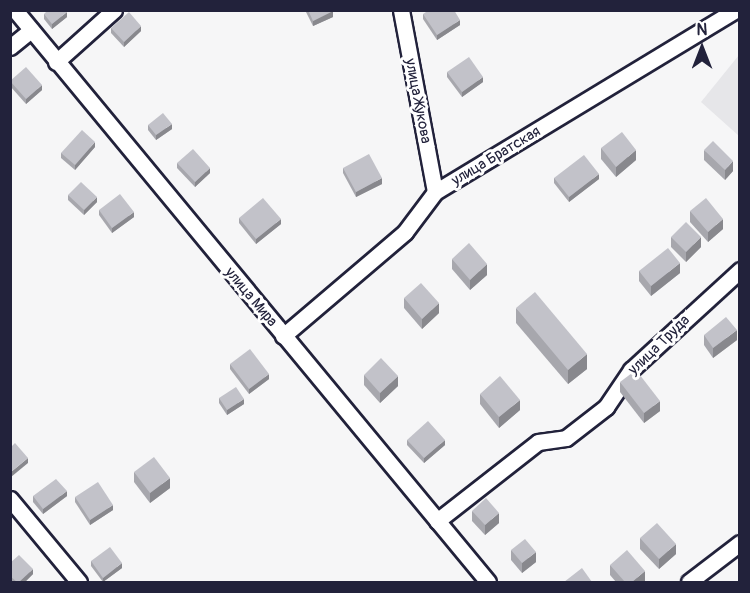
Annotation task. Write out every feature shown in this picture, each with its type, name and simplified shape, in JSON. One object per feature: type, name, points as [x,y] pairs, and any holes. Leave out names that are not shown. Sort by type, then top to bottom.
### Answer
[{"type":"street","name":"улица Мира","points":[[15,10],[488,582]]},
{"type":"street","points":[[56,62],[114,10]]},
{"type":"street","name":"улица Жукова","points":[[401,10],[435,192]]},
{"type":"street","name":"улица Братская","points":[[283,336],[405,232],[435,192],[735,10]]},
{"type":"street","points":[[10,47],[31,30]]},
{"type":"street","name":"улица Труда","points":[[437,521],[538,442],[566,438],[606,408],[631,370],[740,270]]},
{"type":"street","points":[[10,499],[79,582]]},
{"type":"street","points":[[689,582],[740,543]]},
{"type":"shaded area","points":[[739,55],[739,136],[701,102]]},
{"type":"building","points":[[48,10],[66,10],[67,12],[52,24],[44,14]]},
{"type":"building","points":[[308,10],[332,10],[333,11],[313,21]]},
{"type":"building","points":[[429,10],[454,10],[460,20],[437,35],[423,14]]},
{"type":"building","points":[[129,12],[141,26],[124,42],[111,28]]},
{"type":"building","points":[[469,57],[483,77],[462,92],[447,72]]},
{"type":"building","points":[[26,67],[42,85],[26,99],[10,81]]},
{"type":"building","points":[[163,113],[172,124],[156,135],[148,125]]},
{"type":"building","points":[[82,130],[95,142],[75,165],[61,153]]},
{"type":"building","points":[[622,132],[636,150],[616,167],[601,148]]},
{"type":"building","points":[[713,141],[733,161],[725,170],[704,150]]},
{"type":"building","points":[[193,149],[210,168],[195,182],[177,163]]},
{"type":"building","points":[[369,154],[382,178],[356,192],[343,168]]},
{"type":"building","points":[[584,155],[599,174],[569,197],[554,178]]},
{"type":"building","points":[[81,182],[97,197],[84,210],[68,195]]},
{"type":"building","points":[[120,194],[134,212],[112,228],[99,210]]},
{"type":"building","points":[[263,198],[281,219],[256,239],[239,218]]},
{"type":"building","points":[[706,198],[723,219],[708,232],[690,211]]},
{"type":"building","points":[[686,222],[701,237],[686,252],[671,237]]},
{"type":"building","points":[[469,243],[487,264],[470,280],[452,259]]},
{"type":"building","points":[[668,248],[680,263],[651,286],[639,271]]},
{"type":"building","points":[[421,283],[439,303],[422,319],[404,298]]},
{"type":"building","points":[[535,292],[587,354],[568,370],[516,308]]},
{"type":"building","points":[[726,317],[737,330],[713,348],[704,335]]},
{"type":"building","points":[[250,349],[269,374],[249,389],[230,364]]},
{"type":"building","points":[[381,358],[398,376],[380,393],[364,375]]},
{"type":"building","points":[[636,370],[660,401],[644,413],[620,382]]},
{"type":"building","points":[[500,376],[520,400],[499,417],[480,394]]},
{"type":"building","points":[[236,387],[244,399],[227,410],[219,398]]},
{"type":"building","points":[[428,421],[445,440],[424,458],[407,440]]},
{"type":"building","points":[[15,443],[28,458],[11,472],[10,448]]},
{"type":"building","points":[[154,457],[170,478],[150,493],[134,472]]},
{"type":"building","points":[[56,479],[67,491],[43,509],[33,496]]},
{"type":"building","points":[[98,482],[113,505],[90,520],[75,497]]},
{"type":"building","points":[[486,498],[499,513],[485,525],[472,511]]},
{"type":"building","points":[[657,523],[676,544],[659,559],[640,538]]},
{"type":"building","points":[[525,539],[536,552],[522,563],[511,550]]},
{"type":"building","points":[[110,547],[122,563],[103,578],[91,561]]},
{"type":"building","points":[[627,550],[645,571],[632,582],[625,582],[610,565]]},
{"type":"building","points":[[19,555],[33,569],[17,582],[10,576],[10,563]]},
{"type":"building","points":[[582,568],[592,582],[564,582]]}]
